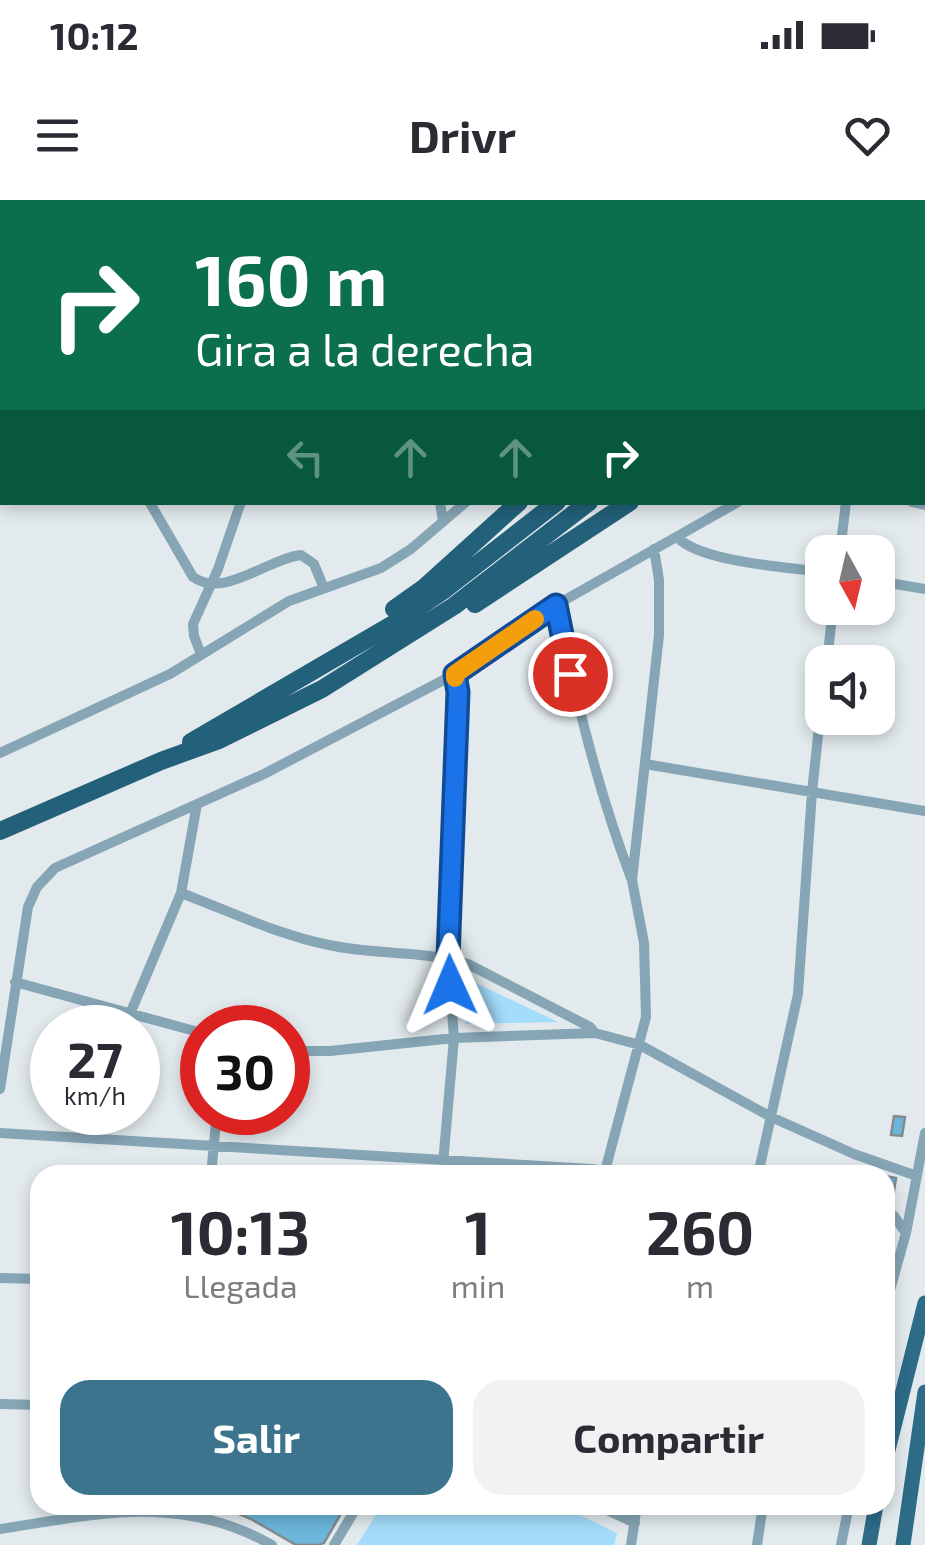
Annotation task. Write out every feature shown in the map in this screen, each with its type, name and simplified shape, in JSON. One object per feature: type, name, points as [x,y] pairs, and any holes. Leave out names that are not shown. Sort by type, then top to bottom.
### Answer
[{"type":"highway","points":[[243,712],[282,680],[426,587],[516,505]]},
{"type":"highway","points":[[161,760],[395,623],[553,505]]},
{"type":"highway","points":[[322,690],[454,606],[585,505]]},
{"type":"highway","points":[[0,831],[161,760],[219,740],[322,690],[470,608],[625,505]]},
{"type":"main road","points":[[895,1422],[925,1304]]},
{"type":"main road","points":[[903,1545],[919,1463],[925,1392]]},
{"type":"main road","points":[[868,1545],[874,1515]]},
{"type":"street","points":[[151,505],[193,577],[210,586],[285,557],[301,555],[314,564],[324,586]]},
{"type":"street","points":[[201,654],[193,624],[240,505]]},
{"type":"street","points":[[440,505],[443,522]]},
{"type":"street","points":[[0,753],[170,674],[289,601],[381,568],[463,505]]},
{"type":"street","points":[[0,1089],[28,908],[44,876],[264,774],[455,674],[556,605],[733,505]]},
{"type":"street","points":[[842,535],[846,505]]},
{"type":"street","points":[[677,537],[686,547],[708,554],[805,569]]},
{"type":"street","points":[[632,880],[658,635],[659,580],[654,550]]},
{"type":"street","points":[[895,584],[925,588]]},
{"type":"street","points":[[556,605],[586,742],[632,880],[644,943],[647,992],[640,1044],[607,1165]]},
{"type":"street","points":[[444,1165],[454,1038],[448,958],[458,692],[455,674]]},
{"type":"street","points":[[760,1165],[798,994],[818,735]]},
{"type":"street","points":[[645,764],[925,811]]},
{"type":"street","points":[[134,1005],[181,893],[197,804]]},
{"type":"street","points":[[181,893],[332,946],[448,958],[468,964],[590,1027],[595,1034]]},
{"type":"street","points":[[15,982],[98,1005]]},
{"type":"street","points":[[310,1051],[454,1038],[595,1034],[640,1044],[771,1117],[886,1165]]},
{"type":"street","points":[[0,1133],[488,1165]]},
{"type":"street","points":[[895,1272],[925,1133]]},
{"type":"street","points":[[212,1165],[215,1135]]},
{"type":"street","points":[[895,1168],[917,1176]]},
{"type":"street","points":[[895,1217],[906,1232]]},
{"type":"street","points":[[0,1278],[30,1279]]},
{"type":"street","points":[[0,1404],[30,1405]]},
{"type":"street","points":[[0,1529],[83,1515]]},
{"type":"street","points":[[197,1515],[226,1523],[272,1545]]},
{"type":"street","points":[[334,1545],[352,1515]]},
{"type":"street","points":[[618,1515],[635,1523]]},
{"type":"street","points":[[631,1545],[636,1515]]},
{"type":"street","points":[[757,1545],[762,1515]]},
{"type":"street","points":[[841,1545],[847,1515]]},
{"type":"shaded area","points":[[467,979],[558,1022],[466,1024]]},
{"type":"shaded area","points":[[376,1515],[580,1515],[617,1533],[614,1545],[357,1545]]},
{"type":"building","points":[[894,1116],[905,1117],[902,1136],[891,1135]]},
{"type":"building","points":[[242,1515],[340,1515],[324,1543],[318,1545],[296,1545]]},
{"type":"slow traffic","points":[[455,678],[455,674],[535,619]]},
{"type":"route","points":[[450,985],[458,692],[455,674],[556,605],[570,674]]}]
